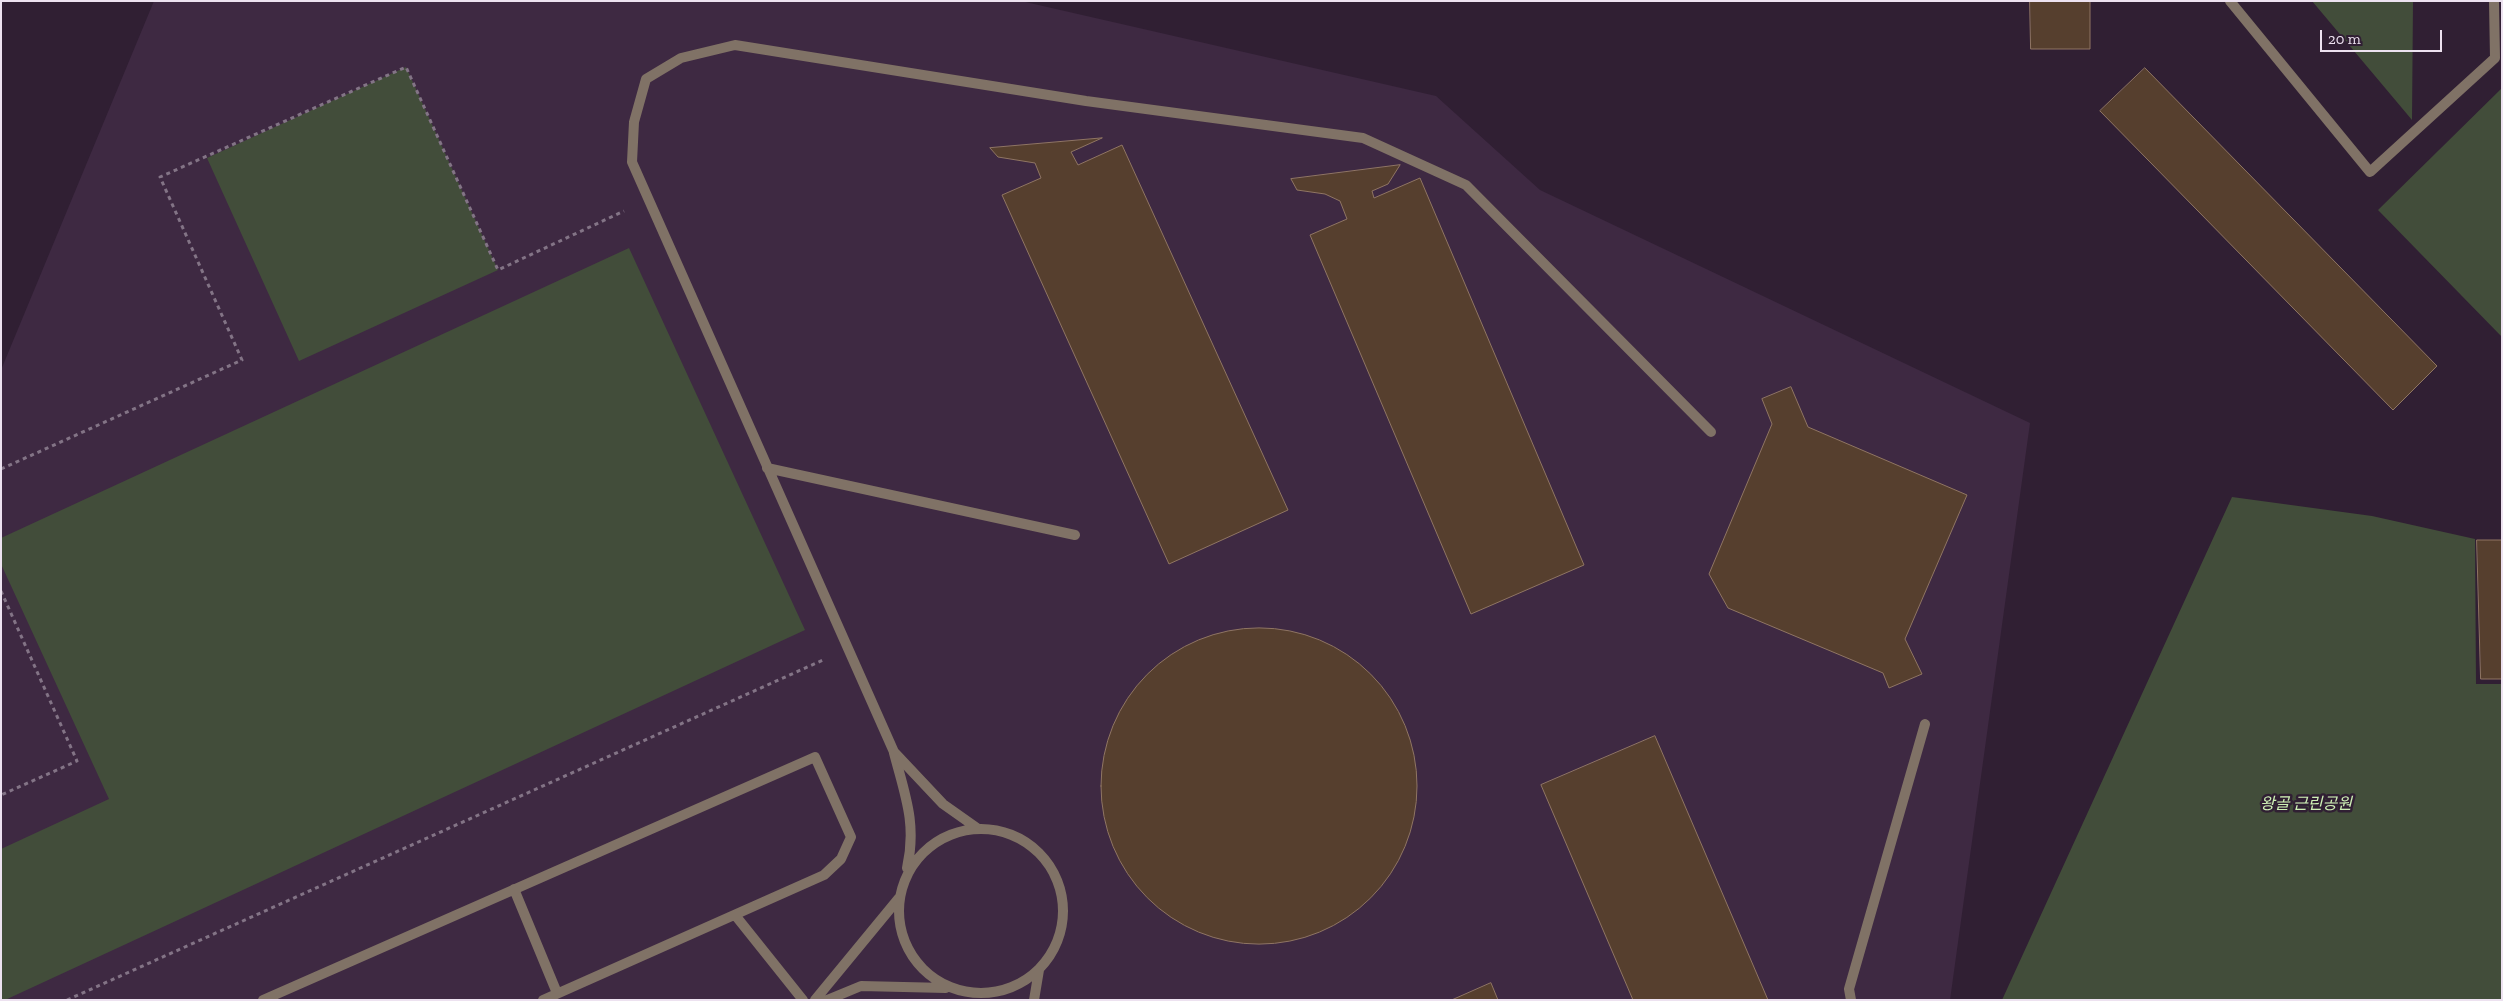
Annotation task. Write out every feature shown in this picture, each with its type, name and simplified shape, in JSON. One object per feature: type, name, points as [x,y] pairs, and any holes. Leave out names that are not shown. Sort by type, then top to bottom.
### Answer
[{"type":"lane","points":[[2230,1],[2370,172],[2495,58],[2494,1]]},
{"type":"lane","points":[[904,879],[913,863],[925,849],[949,835],[977,828],[997,830],[1015,836],[1032,846],[1046,861],[1056,878],[1062,897],[1063,917],[1059,936],[1051,954],[1039,970],[1024,982],[991,997],[968,993],[933,980],[919,967],[908,951],[900,925],[899,898],[912,845],[910,815],[894,752],[632,162],[634,122],[646,80],[681,58],[735,46],[1086,101],[1363,138],[1466,185],[1711,432]]},
{"type":"lane","points":[[767,468],[1075,535]]},
{"type":"lane","points":[[1851,1000],[1849,989],[1925,724]]},
{"type":"lane","points":[[894,752],[943,804],[977,828]]},
{"type":"lane","points":[[263,1000],[814,757],[851,837],[841,859],[824,875],[542,1000]]},
{"type":"lane","points":[[514,889],[557,993]]},
{"type":"lane","points":[[815,1000],[899,898]]},
{"type":"lane","points":[[735,915],[802,1000]]},
{"type":"lane","points":[[1034,1000],[1039,970]]},
{"type":"lane","points":[[827,1000],[861,986],[951,988]]},
{"type":"path","points":[[1,469],[242,360],[160,177],[406,67],[498,270],[648,200]]},
{"type":"path","points":[[1,591],[77,761],[1,795]]},
{"type":"path","points":[[67,1000],[847,649]]},
{"type":"shaded area","points":[[154,1],[1021,1],[1436,96],[1540,190],[2030,423],[1950,1000],[1,1000],[1,370]]},
{"type":"green space","points":[[2312,1],[2413,1],[2412,120]]},
{"type":"green space","points":[[406,67],[498,270],[299,361],[207,158]]},
{"type":"green space","points":[[2502,88],[2502,337],[2378,210]]},
{"type":"green space","points":[[629,248],[805,630],[5,1000],[1,1000],[1,849],[109,799],[1,564],[1,538]]},
{"type":"green space","name":"왕골 근린공원","points":[[2232,497],[2372,516],[2475,539],[2476,684],[2502,684],[2502,1000],[2002,1000]]},
{"type":"building","points":[[2030,1],[2090,1],[2090,49],[2031,49]]},
{"type":"building","points":[[2145,68],[2437,366],[2393,410],[2100,111]]},
{"type":"building","points":[[1102,138],[1071,152],[1078,165],[1122,145],[1288,510],[1169,564],[1002,195],[1041,178],[1035,163],[998,157],[990,148]]},
{"type":"building","points":[[1400,165],[1388,184],[1372,191],[1374,198],[1420,178],[1584,565],[1471,614],[1310,235],[1347,219],[1340,201],[1325,194],[1297,190],[1291,179]]},
{"type":"building","points":[[1791,387],[1808,427],[1967,495],[1905,639],[1922,674],[1889,688],[1883,673],[1728,608],[1709,574],[1772,424],[1762,399]]},
{"type":"building","points":[[2477,540],[2502,540],[2502,679],[2481,679]]},
{"type":"building","points":[[1259,628],[1290,631],[1320,640],[1347,654],[1371,674],[1391,698],[1405,725],[1414,755],[1417,786],[1414,817],[1405,847],[1391,874],[1371,898],[1347,918],[1320,932],[1290,941],[1259,944],[1228,941],[1198,932],[1171,918],[1147,898],[1127,874],[1113,847],[1104,817],[1101,786],[1104,755],[1113,725],[1127,698],[1147,674],[1171,654],[1198,640],[1228,631]]},
{"type":"building","points":[[1655,736],[1768,1000],[1633,1000],[1541,785]]},
{"type":"building","points":[[1491,983],[1498,1000],[1452,1000]]}]
